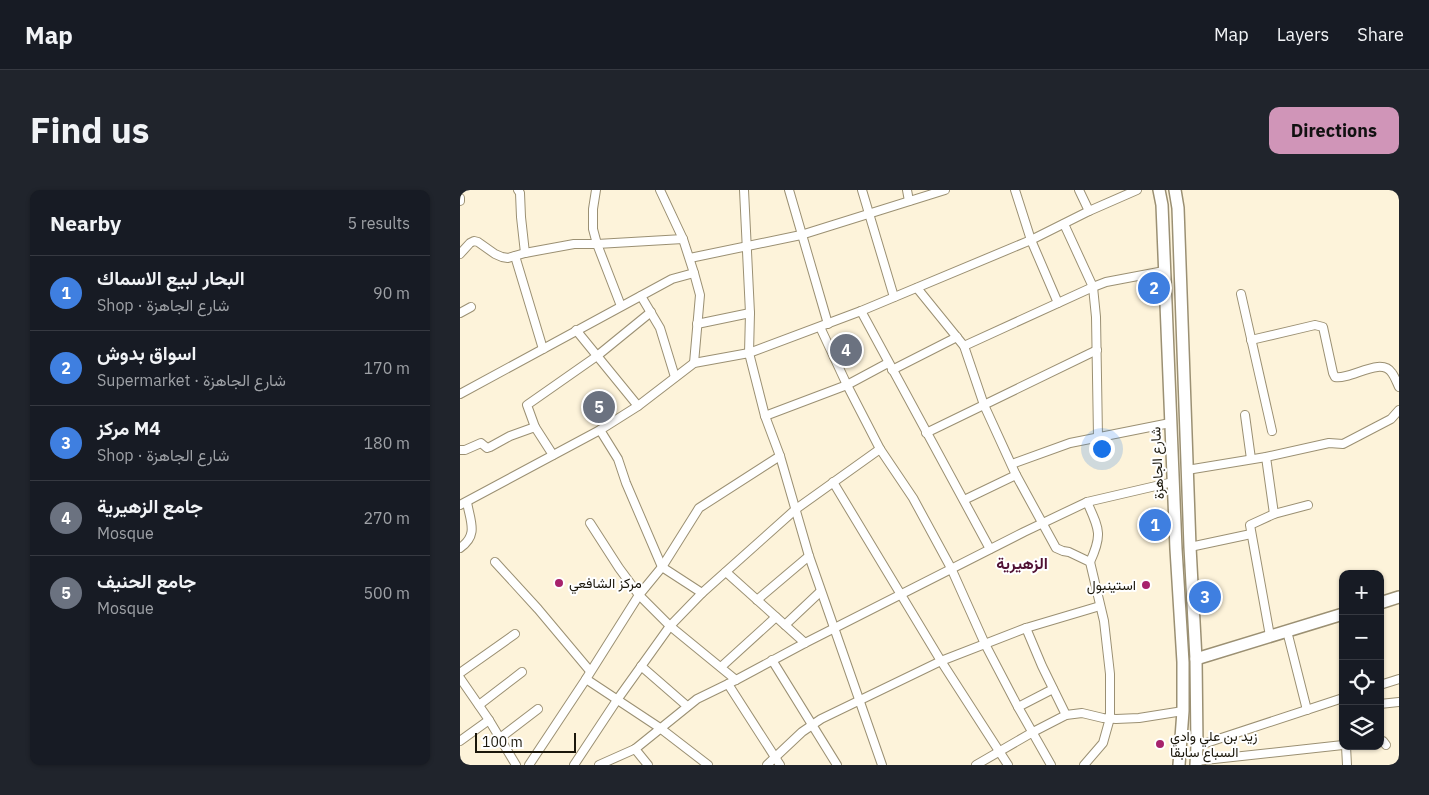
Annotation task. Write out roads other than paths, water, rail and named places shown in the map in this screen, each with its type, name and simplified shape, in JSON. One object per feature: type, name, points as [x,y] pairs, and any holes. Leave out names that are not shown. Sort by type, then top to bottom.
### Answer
[{"type":"street","points":[[518,190],[520,193],[525,253]]},
{"type":"street","points":[[596,190],[593,209],[593,229],[621,306]]},
{"type":"street","points":[[660,190],[683,239],[700,295],[694,363]]},
{"type":"street","points":[[744,190],[750,313],[749,353],[765,416],[780,456],[820,592],[882,765]]},
{"type":"street","points":[[789,190],[828,324]]},
{"type":"street","points":[[862,190],[894,297]]},
{"type":"street","points":[[906,190],[909,201]]},
{"type":"street","points":[[690,258],[802,235],[945,190]]},
{"type":"street","points":[[1015,190],[1031,240],[1058,303]]},
{"type":"street","points":[[1079,190],[1089,211]]},
{"type":"street","points":[[460,548],[470,540],[472,532],[463,503],[600,430],[638,406],[694,363],[749,353],[828,324],[1031,240],[1136,190]]},
{"type":"street","name":"شارع الجاهزة","points":[[1159,190],[1162,205],[1170,423],[1183,662],[1180,765]]},
{"type":"street","points":[[1175,190],[1178,208],[1190,547],[1196,659],[1196,763],[1339,747]]},
{"type":"street","points":[[1064,224],[1092,287],[1096,316],[1098,437]]},
{"type":"street","points":[[460,254],[474,241],[502,258],[508,258],[574,244],[683,239]]},
{"type":"street","points":[[514,256],[543,349]]},
{"type":"street","points":[[964,346],[1092,287],[1106,282],[1164,271]]},
{"type":"street","points":[[460,394],[672,279],[694,273]]},
{"type":"street","points":[[917,288],[964,346],[984,405],[1016,475],[1056,548],[1090,562]]},
{"type":"street","points":[[1241,294],[1272,431]]},
{"type":"street","points":[[641,296],[660,328],[675,377]]},
{"type":"street","points":[[460,313],[471,307]]},
{"type":"street","points":[[861,311],[990,549]]},
{"type":"street","points":[[553,455],[536,427],[527,404],[597,356],[651,312]]},
{"type":"street","points":[[697,324],[750,313]]},
{"type":"street","points":[[1251,340],[1314,325],[1323,327],[1335,377],[1346,376],[1376,366],[1384,367],[1392,371],[1399,387]]},
{"type":"street","points":[[820,327],[880,449],[913,498],[951,568],[985,644],[1051,765]]},
{"type":"street","points":[[576,330],[638,406]]},
{"type":"street","points":[[765,416],[847,385],[957,338]]},
{"type":"street","points":[[926,433],[1097,350]]},
{"type":"street","points":[[1187,470],[1266,457],[1329,443],[1343,444],[1391,419],[1399,410]]},
{"type":"street","points":[[1246,415],[1251,459]]},
{"type":"street","points":[[1012,464],[1070,443],[1170,423]]},
{"type":"street","points":[[460,450],[481,444],[487,448],[510,436],[536,427]]},
{"type":"street","points":[[600,430],[618,459],[626,483],[662,567],[702,593]]},
{"type":"street","points":[[574,765],[617,700],[670,626],[702,593],[796,509],[880,449]]},
{"type":"street","points":[[529,765],[639,595],[662,567],[699,508],[780,456]]},
{"type":"street","points":[[1266,457],[1274,514]]},
{"type":"street","points":[[964,500],[1016,475]]},
{"type":"street","points":[[833,482],[941,660],[1008,765]]},
{"type":"street","points":[[598,765],[635,749],[697,699],[1042,523],[1087,502],[1173,482]]},
{"type":"street","points":[[1084,765],[1103,743],[1110,718],[1110,674],[1104,621],[1090,562],[1098,546],[1099,534],[1097,524],[1087,502]]},
{"type":"street","points":[[1270,636],[1250,527],[1252,523],[1274,514],[1308,505]]},
{"type":"street","points":[[590,523],[639,595],[670,626],[736,680]]},
{"type":"street","points":[[1176,549],[1251,534]]},
{"type":"street","points":[[757,600],[809,556]]},
{"type":"street","points":[[495,562],[538,609],[588,675],[617,700],[660,728],[708,765]]},
{"type":"street","points":[[726,572],[804,643]]},
{"type":"street","points":[[785,625],[820,592]]},
{"type":"street","points":[[1384,602],[1399,597]]},
{"type":"street","points":[[767,765],[802,732],[822,719],[941,660],[1026,628],[1100,606]]},
{"type":"street","points":[[1196,659],[1340,615]]},
{"type":"street","points":[[721,667],[776,617]]},
{"type":"street","points":[[1026,628],[1052,689],[1066,715]]},
{"type":"street","points":[[1287,631],[1307,710]]},
{"type":"street","points":[[460,673],[515,634]]},
{"type":"street","points":[[772,660],[837,765]]},
{"type":"street","points":[[641,666],[688,706]]},
{"type":"street","points":[[479,705],[522,672]]},
{"type":"street","points":[[460,678],[489,720],[516,765]]},
{"type":"street","points":[[1384,685],[1399,679]]},
{"type":"street","points":[[728,684],[780,765]]},
{"type":"street","points":[[1018,707],[1052,689]]},
{"type":"street","points":[[1197,746],[1339,701]]},
{"type":"street","points":[[1384,704],[1399,702]]},
{"type":"street","points":[[500,738],[538,710]]},
{"type":"street","points":[[976,765],[998,751],[1066,715],[1082,713],[1104,718],[1139,718],[1183,711]]},
{"type":"street","points":[[460,741],[489,720]]},
{"type":"street","points":[[635,749],[648,765]]},
{"type":"street","points":[[1345,750],[1347,765]]},
{"type":"place","name":"اسواق بدوش","points":[[1154,288]]},
{"type":"place","name":"جامع الزهيرية","points":[[846,350]]},
{"type":"place","name":"جامع الحنيف","points":[[599,407]]},
{"type":"place","name":"البحار لبيع الاسماك","points":[[1155,525]]},
{"type":"place","name":"مركز الشافعي","points":[[559,583]]},
{"type":"place","name":"استينبول","points":[[1146,585]]},
{"type":"place","name":"مركز M4","points":[[1205,597]]},
{"type":"place","name":"زيد بن علي وادي السباع سابقا","points":[[1160,744]]},
{"type":"district","name":"الزهيرية","points":[[1022,563]]}]
